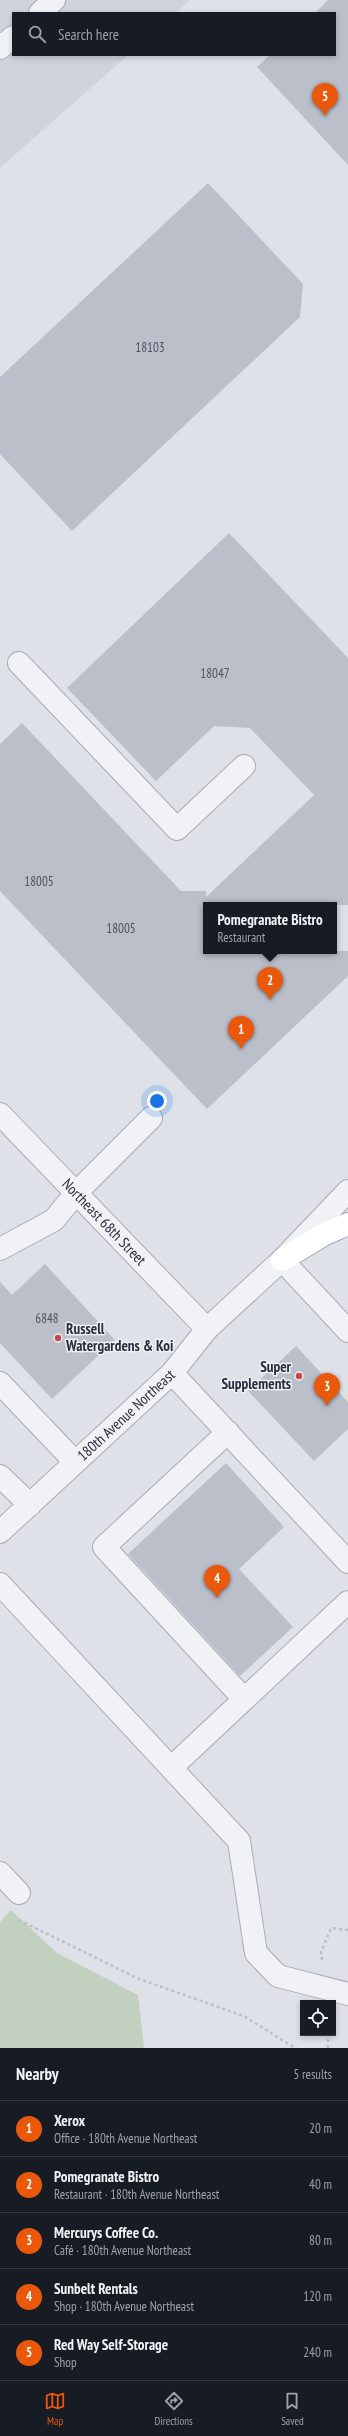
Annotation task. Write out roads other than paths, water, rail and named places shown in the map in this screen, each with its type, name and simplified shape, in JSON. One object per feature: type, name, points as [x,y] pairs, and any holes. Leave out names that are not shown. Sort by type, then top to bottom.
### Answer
[{"type":"main road","points":[[282,1260],[323,1235],[348,1224]]},
{"type":"street","points":[[41,12],[54,0]]},
{"type":"street","points":[[0,48],[12,38]]},
{"type":"street","points":[[19,663],[177,829],[244,766]]},
{"type":"street","name":"Northeast 68th Street","points":[[0,1114],[207,1329]]},
{"type":"street","points":[[0,1249],[54,1220],[76,1193],[152,1118]]},
{"type":"street","name":"180th Avenue Northeast","points":[[0,1532],[172,1373],[207,1329],[282,1260],[348,1191]]},
{"type":"street","points":[[282,1260],[348,1331]]},
{"type":"street","points":[[172,1373],[348,1562]]},
{"type":"street","points":[[0,1383],[75,1462]]},
{"type":"street","points":[[228,1432],[104,1547],[244,1699]]},
{"type":"street","points":[[0,1476],[30,1505]]},
{"type":"street","points":[[0,1584],[172,1767],[239,1841],[256,1953],[278,1976],[348,1994]]},
{"type":"street","points":[[172,1767],[348,1602]]},
{"type":"street","points":[[0,1874],[19,1893]]},
{"type":"place","name":"Red Way Self-Storage","points":[[325,116]]},
{"type":"place","name":"Pomegranate Bistro","points":[[270,1000]]},
{"type":"place","name":"Xerox","points":[[241,1049]]},
{"type":"place","name":"Russell Watergardens & Koi","points":[[58,1338]]},
{"type":"place","name":"Super Supplements","points":[[299,1376]]},
{"type":"place","name":"Mercurys Coffee Co.","points":[[327,1406]]},
{"type":"place","name":"Sunbelt Rentals","points":[[217,1598]]}]
